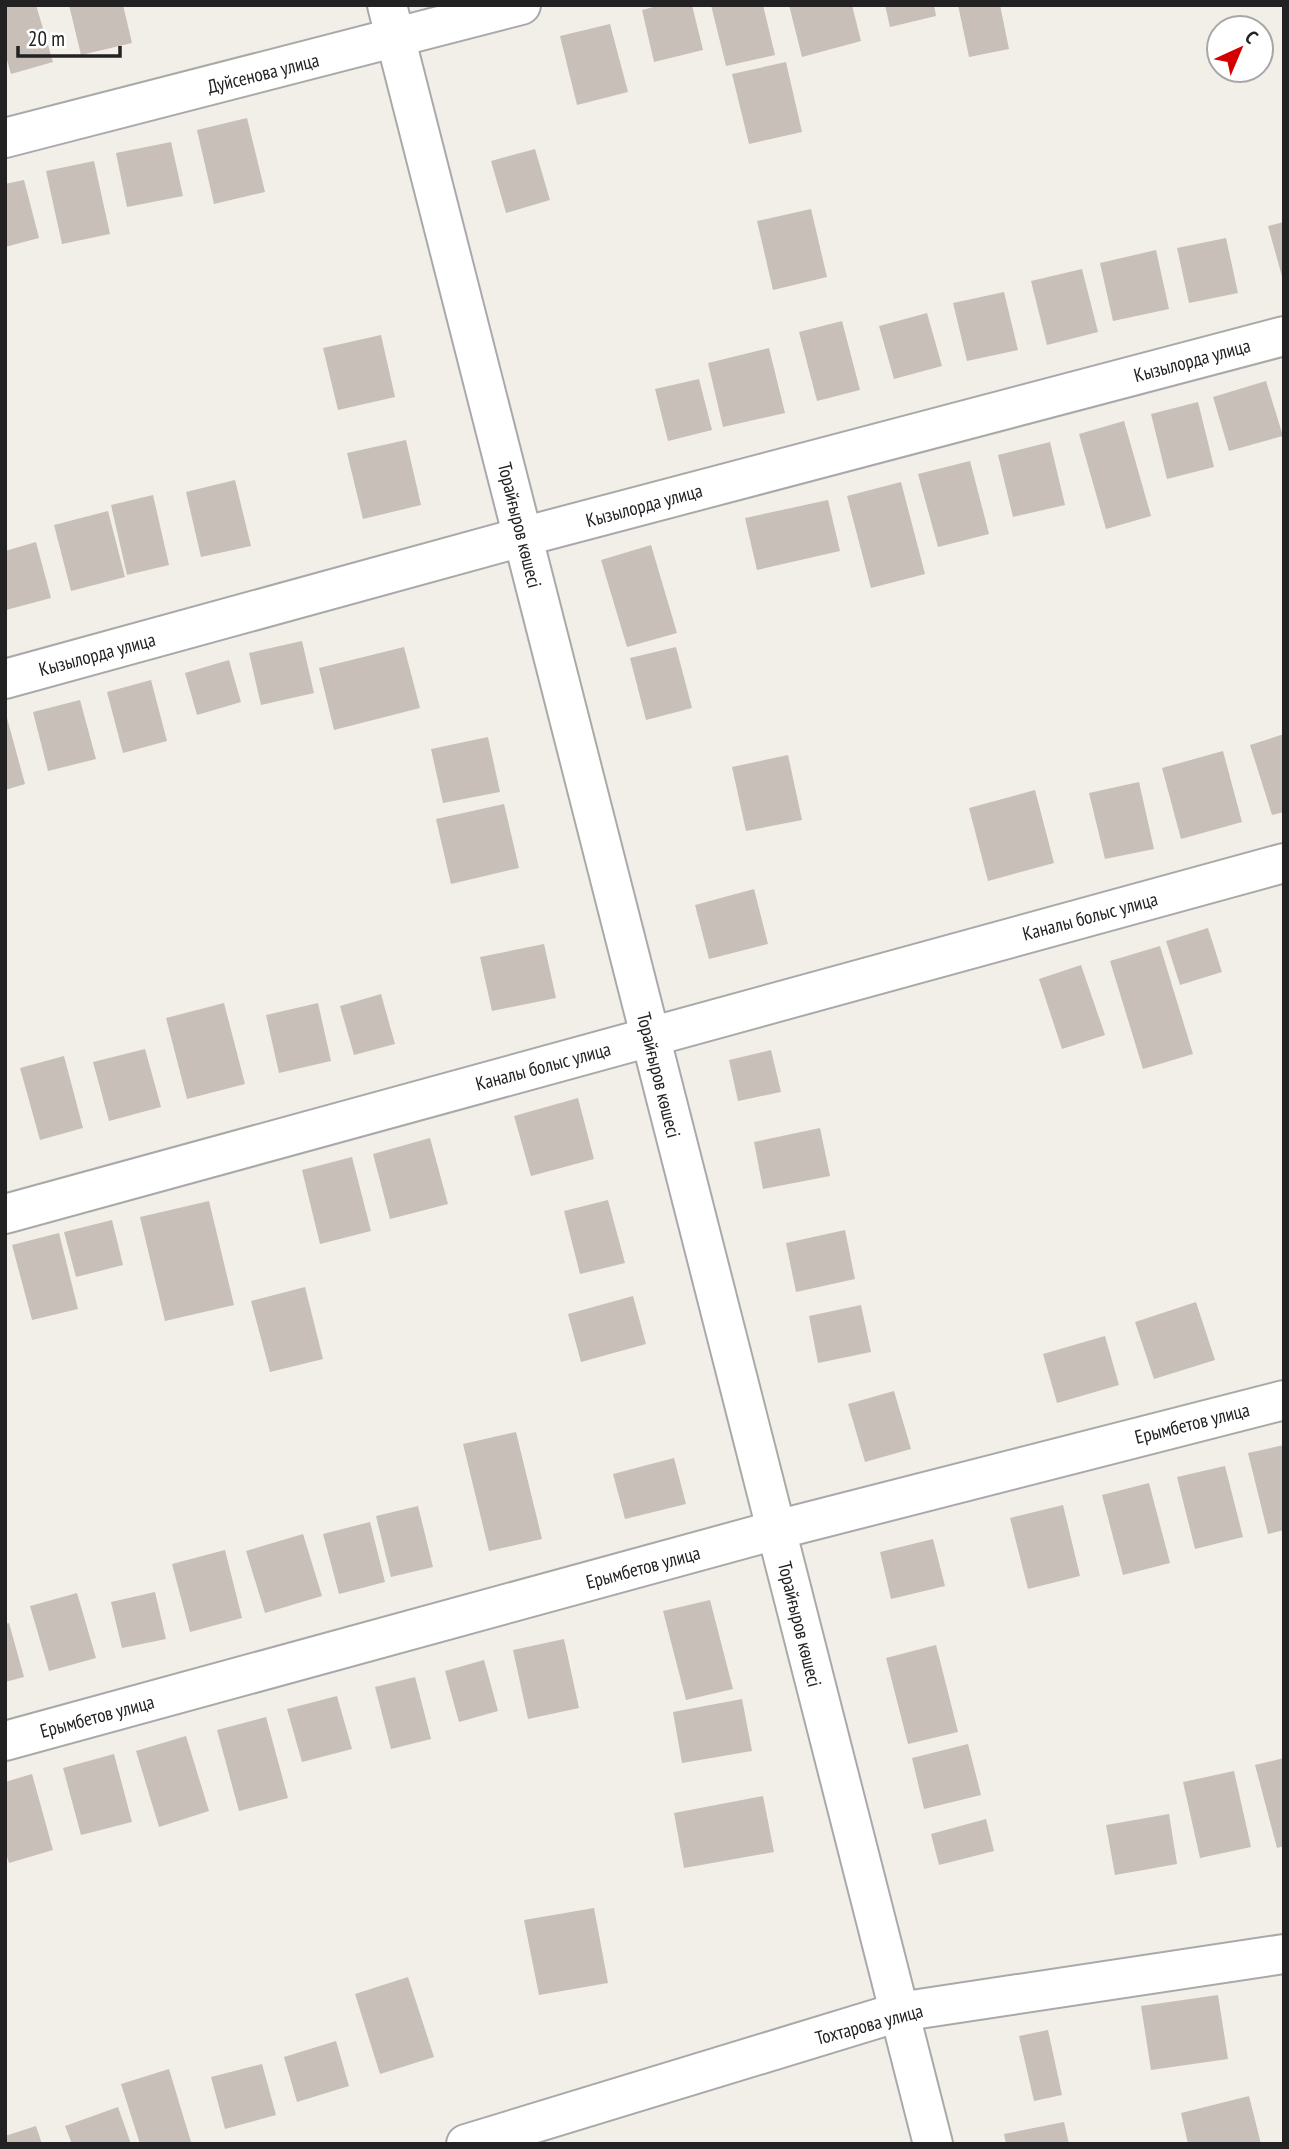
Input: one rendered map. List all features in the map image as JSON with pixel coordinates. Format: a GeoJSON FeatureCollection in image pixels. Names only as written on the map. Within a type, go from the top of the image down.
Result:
{"type":"FeatureCollection","features":[{"type":"Feature","properties":{"kind":"street","name":"Дуйсенова улица"},"geometry":{"type":"LineString","coordinates":[[5,138],[391,22],[521,5]]}},
{"type":"Feature","properties":{"kind":"street","name":"Торайғыров көшесі"},"geometry":{"type":"LineString","coordinates":[[391,22],[933,2144]]}},
{"type":"Feature","properties":{"kind":"street","name":"Кызылорда улица"},"geometry":{"type":"LineString","coordinates":[[5,680],[522,537],[1284,336]]}},
{"type":"Feature","properties":{"kind":"street","name":"Каналы болыс улица"},"geometry":{"type":"LineString","coordinates":[[5,1214],[1284,863]]}},
{"type":"Feature","properties":{"kind":"street","name":"Ерымбетов улица"},"geometry":{"type":"LineString","coordinates":[[5,1741],[776,1530],[1284,1400]]}},
{"type":"Feature","properties":{"kind":"street","name":"Тохтарова улица"},"geometry":{"type":"LineString","coordinates":[[466,2144],[899,2012],[1284,1954]]}},
{"type":"Feature","properties":{"kind":"building"},"geometry":{"type":"Polygon","coordinates":[[[5,5],[36,5],[53,62],[11,74],[5,53],[5,5]]]}},
{"type":"Feature","properties":{"kind":"building"},"geometry":{"type":"Polygon","coordinates":[[[69,5],[123,5],[132,43],[81,55],[69,5]]]}},
{"type":"Feature","properties":{"kind":"building"},"geometry":{"type":"Polygon","coordinates":[[[661,5],[692,5],[703,50],[654,62],[642,10],[661,5]]]}},
{"type":"Feature","properties":{"kind":"building"},"geometry":{"type":"Polygon","coordinates":[[[711,5],[763,5],[775,55],[726,66],[711,5]]]}},
{"type":"Feature","properties":{"kind":"building"},"geometry":{"type":"Polygon","coordinates":[[[789,5],[852,5],[861,41],[802,57],[789,5]]]}},
{"type":"Feature","properties":{"kind":"building"},"geometry":{"type":"Polygon","coordinates":[[[885,5],[934,5],[936,16],[890,27],[885,5]]]}},
{"type":"Feature","properties":{"kind":"building"},"geometry":{"type":"Polygon","coordinates":[[[958,5],[1000,5],[1009,49],[969,57],[958,5]]]}},
{"type":"Feature","properties":{"kind":"building"},"geometry":{"type":"Polygon","coordinates":[[[610,24],[628,92],[577,105],[560,36],[610,24]]]}},
{"type":"Feature","properties":{"kind":"building"},"geometry":{"type":"Polygon","coordinates":[[[786,62],[802,132],[749,144],[732,74],[786,62]]]}},
{"type":"Feature","properties":{"kind":"building"},"geometry":{"type":"Polygon","coordinates":[[[247,118],[265,192],[214,204],[197,130],[247,118]]]}},
{"type":"Feature","properties":{"kind":"building"},"geometry":{"type":"Polygon","coordinates":[[[171,142],[183,196],[127,207],[116,153],[171,142]]]}},
{"type":"Feature","properties":{"kind":"building"},"geometry":{"type":"Polygon","coordinates":[[[535,149],[550,200],[506,213],[491,161],[535,149]]]}},
{"type":"Feature","properties":{"kind":"building"},"geometry":{"type":"Polygon","coordinates":[[[94,161],[110,234],[62,244],[46,171],[94,161]]]}},
{"type":"Feature","properties":{"kind":"building"},"geometry":{"type":"Polygon","coordinates":[[[24,180],[39,238],[5,247],[5,184],[24,180]]]}},
{"type":"Feature","properties":{"kind":"building"},"geometry":{"type":"Polygon","coordinates":[[[811,209],[827,277],[773,290],[757,221],[811,209]]]}},
{"type":"Feature","properties":{"kind":"building"},"geometry":{"type":"Polygon","coordinates":[[[1284,222],[1284,280],[1283,280],[1268,226],[1284,222]]]}},
{"type":"Feature","properties":{"kind":"building"},"geometry":{"type":"Polygon","coordinates":[[[1226,238],[1238,293],[1189,303],[1177,248],[1226,238]]]}},
{"type":"Feature","properties":{"kind":"building"},"geometry":{"type":"Polygon","coordinates":[[[1156,250],[1169,309],[1113,321],[1100,263],[1156,250]]]}},
{"type":"Feature","properties":{"kind":"building"},"geometry":{"type":"Polygon","coordinates":[[[1082,269],[1098,332],[1047,345],[1031,281],[1082,269]]]}},
{"type":"Feature","properties":{"kind":"building"},"geometry":{"type":"Polygon","coordinates":[[[1004,292],[1018,350],[967,361],[953,303],[1004,292]]]}},
{"type":"Feature","properties":{"kind":"building"},"geometry":{"type":"Polygon","coordinates":[[[927,313],[942,366],[894,379],[879,326],[927,313]]]}},
{"type":"Feature","properties":{"kind":"building"},"geometry":{"type":"Polygon","coordinates":[[[842,321],[860,390],[817,401],[799,332],[842,321]]]}},
{"type":"Feature","properties":{"kind":"building"},"geometry":{"type":"Polygon","coordinates":[[[381,335],[395,397],[338,410],[323,348],[381,335]]]}},
{"type":"Feature","properties":{"kind":"building"},"geometry":{"type":"Polygon","coordinates":[[[769,348],[785,413],[723,427],[708,363],[769,348]]]}},
{"type":"Feature","properties":{"kind":"building"},"geometry":{"type":"Polygon","coordinates":[[[699,379],[712,430],[668,441],[655,389],[699,379]]]}},
{"type":"Feature","properties":{"kind":"building"},"geometry":{"type":"Polygon","coordinates":[[[1266,381],[1283,436],[1229,451],[1213,397],[1266,381]]]}},
{"type":"Feature","properties":{"kind":"building"},"geometry":{"type":"Polygon","coordinates":[[[1198,402],[1214,467],[1167,479],[1151,414],[1198,402]]]}},
{"type":"Feature","properties":{"kind":"building"},"geometry":{"type":"Polygon","coordinates":[[[1124,421],[1151,516],[1106,529],[1079,434],[1124,421]]]}},
{"type":"Feature","properties":{"kind":"building"},"geometry":{"type":"Polygon","coordinates":[[[406,440],[421,505],[363,519],[347,453],[406,440]]]}},
{"type":"Feature","properties":{"kind":"building"},"geometry":{"type":"Polygon","coordinates":[[[1050,442],[1065,505],[1013,517],[998,455],[1050,442]]]}},
{"type":"Feature","properties":{"kind":"building"},"geometry":{"type":"Polygon","coordinates":[[[970,461],[989,534],[938,547],[918,474],[970,461]]]}},
{"type":"Feature","properties":{"kind":"building"},"geometry":{"type":"Polygon","coordinates":[[[235,480],[251,546],[201,557],[186,492],[235,480]]]}},
{"type":"Feature","properties":{"kind":"building"},"geometry":{"type":"Polygon","coordinates":[[[901,482],[925,574],[871,588],[847,496],[901,482]]]}},
{"type":"Feature","properties":{"kind":"building"},"geometry":{"type":"Polygon","coordinates":[[[153,495],[169,565],[127,575],[111,505],[153,495]]]}},
{"type":"Feature","properties":{"kind":"building"},"geometry":{"type":"Polygon","coordinates":[[[828,500],[840,551],[757,570],[745,518],[828,500]]]}},
{"type":"Feature","properties":{"kind":"building"},"geometry":{"type":"Polygon","coordinates":[[[108,511],[125,577],[71,591],[54,525],[108,511]]]}},
{"type":"Feature","properties":{"kind":"building"},"geometry":{"type":"Polygon","coordinates":[[[36,542],[51,598],[6,610],[5,551],[36,542]]]}},
{"type":"Feature","properties":{"kind":"building"},"geometry":{"type":"Polygon","coordinates":[[[651,545],[677,633],[627,647],[601,560],[651,545]]]}},
{"type":"Feature","properties":{"kind":"building"},"geometry":{"type":"Polygon","coordinates":[[[302,641],[314,693],[261,705],[249,653],[302,641]]]}},
{"type":"Feature","properties":{"kind":"building"},"geometry":{"type":"Polygon","coordinates":[[[404,647],[420,708],[334,730],[319,668],[404,647]]]}},
{"type":"Feature","properties":{"kind":"building"},"geometry":{"type":"Polygon","coordinates":[[[676,647],[692,708],[646,720],[630,658],[676,647]]]}},
{"type":"Feature","properties":{"kind":"building"},"geometry":{"type":"Polygon","coordinates":[[[229,660],[241,702],[197,715],[185,673],[229,660]]]}},
{"type":"Feature","properties":{"kind":"building"},"geometry":{"type":"Polygon","coordinates":[[[151,680],[167,741],[123,753],[107,692],[151,680]]]}},
{"type":"Feature","properties":{"kind":"building"},"geometry":{"type":"Polygon","coordinates":[[[80,700],[96,759],[48,771],[33,712],[80,700]]]}},
{"type":"Feature","properties":{"kind":"building"},"geometry":{"type":"Polygon","coordinates":[[[7,718],[25,784],[5,790],[5,719],[7,718]]]}},
{"type":"Feature","properties":{"kind":"building"},"geometry":{"type":"Polygon","coordinates":[[[1284,734],[1284,812],[1272,815],[1250,745],[1284,734]]]}},
{"type":"Feature","properties":{"kind":"building"},"geometry":{"type":"Polygon","coordinates":[[[488,737],[500,792],[443,803],[431,749],[488,737]]]}},
{"type":"Feature","properties":{"kind":"building"},"geometry":{"type":"Polygon","coordinates":[[[1223,751],[1242,822],[1181,839],[1162,768],[1223,751]]]}},
{"type":"Feature","properties":{"kind":"building"},"geometry":{"type":"Polygon","coordinates":[[[788,755],[802,820],[746,831],[732,767],[788,755]]]}},
{"type":"Feature","properties":{"kind":"building"},"geometry":{"type":"Polygon","coordinates":[[[1139,782],[1154,849],[1105,859],[1089,793],[1139,782]]]}},
{"type":"Feature","properties":{"kind":"building"},"geometry":{"type":"Polygon","coordinates":[[[1035,790],[1054,863],[988,881],[969,808],[1035,790]]]}},
{"type":"Feature","properties":{"kind":"building"},"geometry":{"type":"Polygon","coordinates":[[[504,804],[519,868],[451,884],[436,819],[504,804]]]}},
{"type":"Feature","properties":{"kind":"building"},"geometry":{"type":"Polygon","coordinates":[[[754,889],[768,944],[709,959],[695,905],[754,889]]]}},
{"type":"Feature","properties":{"kind":"building"},"geometry":{"type":"Polygon","coordinates":[[[1208,928],[1222,972],[1180,985],[1166,941],[1208,928]]]}},
{"type":"Feature","properties":{"kind":"building"},"geometry":{"type":"Polygon","coordinates":[[[544,944],[556,998],[492,1011],[480,957],[544,944]]]}},
{"type":"Feature","properties":{"kind":"building"},"geometry":{"type":"Polygon","coordinates":[[[1160,946],[1193,1054],[1143,1069],[1110,961],[1160,946]]]}},
{"type":"Feature","properties":{"kind":"building"},"geometry":{"type":"Polygon","coordinates":[[[1081,965],[1105,1035],[1062,1049],[1039,979],[1081,965]]]}},
{"type":"Feature","properties":{"kind":"building"},"geometry":{"type":"Polygon","coordinates":[[[381,994],[395,1044],[354,1055],[340,1006],[381,994]]]}},
{"type":"Feature","properties":{"kind":"building"},"geometry":{"type":"Polygon","coordinates":[[[224,1003],[245,1084],[187,1099],[166,1018],[224,1003]]]}},
{"type":"Feature","properties":{"kind":"building"},"geometry":{"type":"Polygon","coordinates":[[[318,1003],[331,1061],[279,1073],[266,1015],[318,1003]]]}},
{"type":"Feature","properties":{"kind":"building"},"geometry":{"type":"Polygon","coordinates":[[[145,1049],[161,1107],[109,1121],[93,1062],[145,1049]]]}},
{"type":"Feature","properties":{"kind":"building"},"geometry":{"type":"Polygon","coordinates":[[[771,1050],[781,1092],[738,1101],[729,1060],[771,1050]]]}},
{"type":"Feature","properties":{"kind":"building"},"geometry":{"type":"Polygon","coordinates":[[[64,1056],[83,1128],[40,1140],[20,1068],[64,1056]]]}},
{"type":"Feature","properties":{"kind":"building"},"geometry":{"type":"Polygon","coordinates":[[[578,1098],[594,1159],[531,1176],[514,1116],[578,1098]]]}},
{"type":"Feature","properties":{"kind":"building"},"geometry":{"type":"Polygon","coordinates":[[[820,1128],[830,1176],[763,1189],[754,1142],[820,1128]]]}},
{"type":"Feature","properties":{"kind":"building"},"geometry":{"type":"Polygon","coordinates":[[[430,1138],[448,1204],[390,1219],[373,1154],[430,1138]]]}},
{"type":"Feature","properties":{"kind":"building"},"geometry":{"type":"Polygon","coordinates":[[[352,1157],[371,1231],[320,1244],[302,1170],[352,1157]]]}},
{"type":"Feature","properties":{"kind":"building"},"geometry":{"type":"Polygon","coordinates":[[[608,1200],[625,1263],[580,1274],[564,1211],[608,1200]]]}},
{"type":"Feature","properties":{"kind":"building"},"geometry":{"type":"Polygon","coordinates":[[[209,1201],[234,1305],[165,1321],[140,1217],[209,1201]]]}},
{"type":"Feature","properties":{"kind":"building"},"geometry":{"type":"Polygon","coordinates":[[[112,1220],[123,1265],[76,1277],[64,1232],[112,1220]]]}},
{"type":"Feature","properties":{"kind":"building"},"geometry":{"type":"Polygon","coordinates":[[[845,1230],[855,1279],[796,1292],[786,1243],[845,1230]]]}},
{"type":"Feature","properties":{"kind":"building"},"geometry":{"type":"Polygon","coordinates":[[[59,1233],[78,1309],[32,1320],[12,1245],[59,1233]]]}},
{"type":"Feature","properties":{"kind":"building"},"geometry":{"type":"Polygon","coordinates":[[[305,1287],[323,1359],[270,1372],[251,1301],[305,1287]]]}},
{"type":"Feature","properties":{"kind":"building"},"geometry":{"type":"Polygon","coordinates":[[[633,1296],[646,1344],[581,1362],[568,1314],[633,1296]]]}},
{"type":"Feature","properties":{"kind":"building"},"geometry":{"type":"Polygon","coordinates":[[[1196,1302],[1215,1360],[1154,1379],[1135,1322],[1196,1302]]]}},
{"type":"Feature","properties":{"kind":"building"},"geometry":{"type":"Polygon","coordinates":[[[861,1305],[871,1352],[818,1363],[809,1316],[861,1305]]]}},
{"type":"Feature","properties":{"kind":"building"},"geometry":{"type":"Polygon","coordinates":[[[1105,1336],[1119,1385],[1057,1403],[1043,1354],[1105,1336]]]}},
{"type":"Feature","properties":{"kind":"building"},"geometry":{"type":"Polygon","coordinates":[[[894,1391],[911,1449],[865,1462],[848,1404],[894,1391]]]}},
{"type":"Feature","properties":{"kind":"building"},"geometry":{"type":"Polygon","coordinates":[[[516,1432],[542,1539],[489,1551],[463,1444],[516,1432]]]}},
{"type":"Feature","properties":{"kind":"building"},"geometry":{"type":"Polygon","coordinates":[[[1284,1445],[1284,1530],[1268,1534],[1248,1453],[1284,1445]]]}},
{"type":"Feature","properties":{"kind":"building"},"geometry":{"type":"Polygon","coordinates":[[[674,1458],[686,1504],[625,1519],[613,1474],[674,1458]]]}},
{"type":"Feature","properties":{"kind":"building"},"geometry":{"type":"Polygon","coordinates":[[[1225,1466],[1243,1537],[1195,1549],[1177,1477],[1225,1466]]]}},
{"type":"Feature","properties":{"kind":"building"},"geometry":{"type":"Polygon","coordinates":[[[1149,1483],[1170,1563],[1123,1575],[1102,1495],[1149,1483]]]}},
{"type":"Feature","properties":{"kind":"building"},"geometry":{"type":"Polygon","coordinates":[[[1063,1505],[1080,1576],[1028,1589],[1010,1518],[1063,1505]]]}},
{"type":"Feature","properties":{"kind":"building"},"geometry":{"type":"Polygon","coordinates":[[[418,1506],[433,1567],[391,1577],[376,1516],[418,1506]]]}},
{"type":"Feature","properties":{"kind":"building"},"geometry":{"type":"Polygon","coordinates":[[[370,1522],[385,1582],[339,1594],[323,1534],[370,1522]]]}},
{"type":"Feature","properties":{"kind":"building"},"geometry":{"type":"Polygon","coordinates":[[[303,1534],[322,1596],[265,1613],[246,1551],[303,1534]]]}},
{"type":"Feature","properties":{"kind":"building"},"geometry":{"type":"Polygon","coordinates":[[[933,1539],[945,1586],[891,1599],[880,1552],[933,1539]]]}},
{"type":"Feature","properties":{"kind":"building"},"geometry":{"type":"Polygon","coordinates":[[[225,1550],[242,1618],[190,1632],[172,1564],[225,1550]]]}},
{"type":"Feature","properties":{"kind":"building"},"geometry":{"type":"Polygon","coordinates":[[[155,1592],[166,1639],[122,1648],[111,1602],[155,1592]]]}},
{"type":"Feature","properties":{"kind":"building"},"geometry":{"type":"Polygon","coordinates":[[[77,1593],[96,1658],[49,1671],[30,1606],[77,1593]]]}},
{"type":"Feature","properties":{"kind":"building"},"geometry":{"type":"Polygon","coordinates":[[[710,1600],[733,1689],[686,1700],[663,1611],[710,1600]]]}},
{"type":"Feature","properties":{"kind":"building"},"geometry":{"type":"Polygon","coordinates":[[[9,1623],[24,1677],[5,1682],[5,1624],[9,1623]]]}},
{"type":"Feature","properties":{"kind":"building"},"geometry":{"type":"Polygon","coordinates":[[[564,1639],[579,1708],[528,1719],[513,1650],[564,1639]]]}},
{"type":"Feature","properties":{"kind":"building"},"geometry":{"type":"Polygon","coordinates":[[[936,1645],[958,1732],[908,1744],[886,1658],[936,1645]]]}},
{"type":"Feature","properties":{"kind":"building"},"geometry":{"type":"Polygon","coordinates":[[[484,1660],[498,1711],[459,1722],[445,1671],[484,1660]]]}},
{"type":"Feature","properties":{"kind":"building"},"geometry":{"type":"Polygon","coordinates":[[[415,1677],[431,1739],[391,1749],[375,1687],[415,1677]]]}},
{"type":"Feature","properties":{"kind":"building"},"geometry":{"type":"Polygon","coordinates":[[[337,1696],[352,1749],[302,1762],[287,1709],[337,1696]]]}},
{"type":"Feature","properties":{"kind":"building"},"geometry":{"type":"Polygon","coordinates":[[[742,1699],[752,1751],[682,1763],[673,1712],[742,1699]]]}},
{"type":"Feature","properties":{"kind":"building"},"geometry":{"type":"Polygon","coordinates":[[[266,1717],[288,1798],[239,1811],[217,1730],[266,1717]]]}},
{"type":"Feature","properties":{"kind":"building"},"geometry":{"type":"Polygon","coordinates":[[[186,1736],[209,1811],[159,1827],[136,1751],[186,1736]]]}},
{"type":"Feature","properties":{"kind":"building"},"geometry":{"type":"Polygon","coordinates":[[[968,1744],[981,1795],[924,1809],[912,1758],[968,1744]]]}},
{"type":"Feature","properties":{"kind":"building"},"geometry":{"type":"Polygon","coordinates":[[[114,1754],[132,1822],[81,1835],[63,1768],[114,1754]]]}},
{"type":"Feature","properties":{"kind":"building"},"geometry":{"type":"Polygon","coordinates":[[[1284,1758],[1284,1846],[1277,1848],[1255,1765],[1284,1758]]]}},
{"type":"Feature","properties":{"kind":"building"},"geometry":{"type":"Polygon","coordinates":[[[1234,1771],[1251,1847],[1200,1858],[1183,1782],[1234,1771]]]}},
{"type":"Feature","properties":{"kind":"building"},"geometry":{"type":"Polygon","coordinates":[[[32,1774],[53,1850],[9,1863],[5,1850],[5,1782],[32,1774]]]}},
{"type":"Feature","properties":{"kind":"building"},"geometry":{"type":"Polygon","coordinates":[[[763,1796],[774,1852],[684,1868],[674,1813],[763,1796]]]}},
{"type":"Feature","properties":{"kind":"building"},"geometry":{"type":"Polygon","coordinates":[[[1169,1814],[1177,1864],[1115,1875],[1106,1825],[1169,1814]]]}},
{"type":"Feature","properties":{"kind":"building"},"geometry":{"type":"Polygon","coordinates":[[[986,1819],[994,1851],[939,1865],[931,1834],[986,1819]]]}},
{"type":"Feature","properties":{"kind":"building"},"geometry":{"type":"Polygon","coordinates":[[[594,1908],[608,1983],[539,1995],[524,1920],[594,1908]]]}},
{"type":"Feature","properties":{"kind":"building"},"geometry":{"type":"Polygon","coordinates":[[[408,1977],[434,2057],[380,2074],[355,1994],[408,1977]]]}},
{"type":"Feature","properties":{"kind":"building"},"geometry":{"type":"Polygon","coordinates":[[[1218,1995],[1228,2059],[1151,2070],[1141,2006],[1218,1995]]]}},
{"type":"Feature","properties":{"kind":"building"},"geometry":{"type":"Polygon","coordinates":[[[1048,2030],[1062,2095],[1034,2101],[1019,2036],[1048,2030]]]}},
{"type":"Feature","properties":{"kind":"building"},"geometry":{"type":"Polygon","coordinates":[[[336,2041],[349,2086],[297,2102],[284,2057],[336,2041]]]}},
{"type":"Feature","properties":{"kind":"building"},"geometry":{"type":"Polygon","coordinates":[[[262,2064],[276,2115],[225,2129],[211,2077],[262,2064]]]}},
{"type":"Feature","properties":{"kind":"building"},"geometry":{"type":"Polygon","coordinates":[[[169,2069],[191,2142],[140,2144],[121,2084],[169,2069]]]}},
{"type":"Feature","properties":{"kind":"building"},"geometry":{"type":"Polygon","coordinates":[[[1249,2096],[1261,2144],[1188,2144],[1181,2113],[1249,2096]]]}},
{"type":"Feature","properties":{"kind":"building"},"geometry":{"type":"Polygon","coordinates":[[[118,2107],[131,2144],[72,2144],[65,2126],[118,2107]]]}},
{"type":"Feature","properties":{"kind":"building"},"geometry":{"type":"Polygon","coordinates":[[[1064,2122],[1069,2144],[1006,2144],[1004,2134],[1064,2122]]]}},
{"type":"Feature","properties":{"kind":"building"},"geometry":{"type":"Polygon","coordinates":[[[36,2126],[42,2144],[5,2144],[5,2136],[36,2126]]]}}]}
